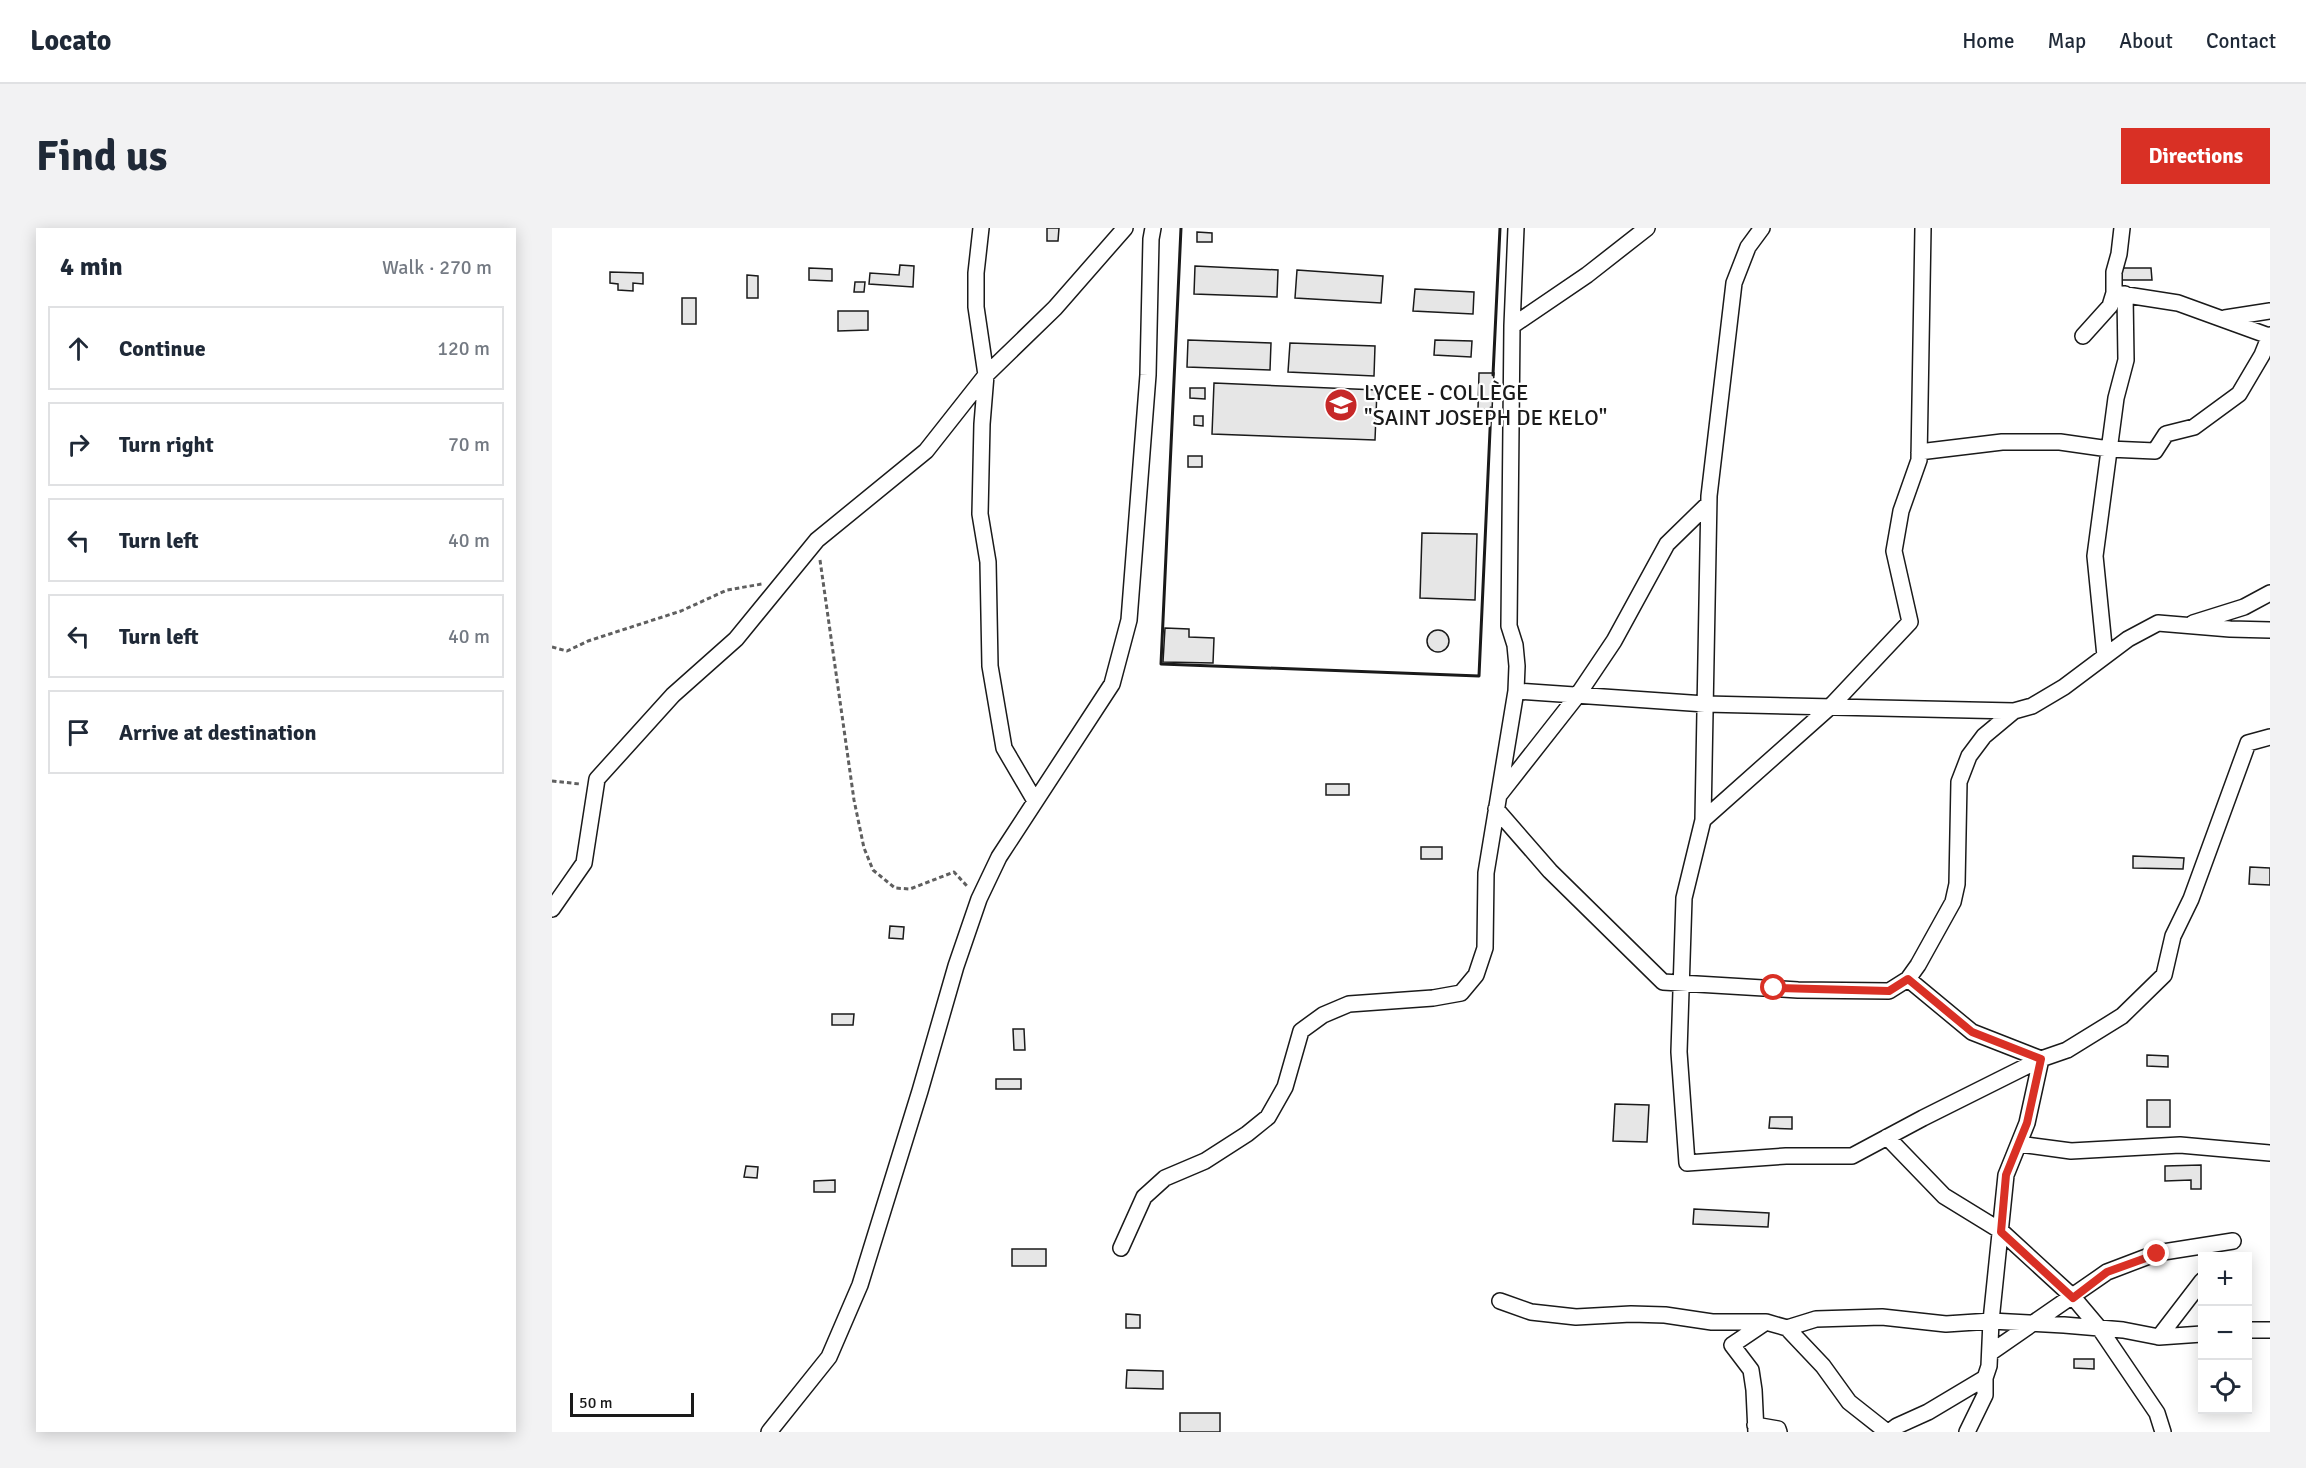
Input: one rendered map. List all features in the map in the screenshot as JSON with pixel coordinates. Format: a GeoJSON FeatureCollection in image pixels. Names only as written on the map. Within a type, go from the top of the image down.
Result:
{"type":"FeatureCollection","features":[{"type":"Feature","properties":{"kind":"street"},"geometry":{"type":"LineString","coordinates":[[981,228],[976,273],[976,307],[986,375],[982,424],[980,514],[988,562],[990,666],[1004,748],[1035,801]]}},
{"type":"Feature","properties":{"kind":"street"},"geometry":{"type":"LineString","coordinates":[[552,909],[584,863],[597,779],[674,695],[736,639],[817,540],[926,451],[986,375],[1055,308],[1125,228]]}},
{"type":"Feature","properties":{"kind":"street"},"geometry":{"type":"LineString","coordinates":[[770,1432],[829,1357],[860,1285],[956,966],[979,899],[999,857],[1112,684],[1129,620],[1148,375],[1153,228]]}},
{"type":"Feature","properties":{"kind":"street"},"geometry":{"type":"LineString","coordinates":[[1121,1248],[1144,1197],[1165,1178],[1205,1161],[1247,1134],[1268,1117],[1285,1087],[1301,1031],[1323,1015],[1349,1004],[1432,998],[1461,993],[1476,975],[1485,948],[1486,873],[1516,691],[1515,645],[1509,626],[1512,326],[1516,228]]}},
{"type":"Feature","properties":{"kind":"street"},"geometry":{"type":"LineString","coordinates":[[1512,326],[1587,275],[1647,228]]}},
{"type":"Feature","properties":{"kind":"street"},"geometry":{"type":"LineString","coordinates":[[1762,228],[1748,247],[1734,283],[1708,504],[1703,820],[1684,898],[1681,983],[1679,1053],[1687,1163],[1786,1156],[1852,1156],[2041,1059],[2067,1050],[2122,1016],[2164,975],[2173,936],[2190,899],[2248,743],[2270,737]]}},
{"type":"Feature","properties":{"kind":"street"},"geometry":{"type":"LineString","coordinates":[[1703,820],[1830,707],[1910,622],[1894,551],[1901,511],[1919,460],[1923,228]]}},
{"type":"Feature","properties":{"kind":"street"},"geometry":{"type":"LineString","coordinates":[[2105,656],[2095,556],[2116,398],[2126,360],[2119,293],[2114,272],[2120,254],[2121,228]]}},
{"type":"Feature","properties":{"kind":"street"},"geometry":{"type":"LineString","coordinates":[[1919,452],[2002,442],[2061,442],[2109,449],[2155,451],[2166,434],[2194,427],[2239,394],[2262,355],[2270,336],[2178,303],[2119,293]]}},
{"type":"Feature","properties":{"kind":"street"},"geometry":{"type":"LineString","coordinates":[[2083,336],[2119,293]]}},
{"type":"Feature","properties":{"kind":"street"},"geometry":{"type":"LineString","coordinates":[[2222,319],[2270,311]]}},
{"type":"Feature","properties":{"kind":"street"},"geometry":{"type":"LineString","coordinates":[[1497,803],[1577,696],[1614,641],[1667,544],[1708,504]]}},
{"type":"Feature","properties":{"kind":"street"},"geometry":{"type":"LineString","coordinates":[[2187,625],[2244,607],[2270,593]]}},
{"type":"Feature","properties":{"kind":"street"},"geometry":{"type":"LineString","coordinates":[[1516,691],[1705,704],[2014,711],[2032,706],[2064,687],[2128,639],[2158,623],[2270,630]]}},
{"type":"Feature","properties":{"kind":"street"},"geometry":{"type":"LineString","coordinates":[[1497,803],[1550,871],[1663,982],[1798,990],[1889,991],[1908,979],[1953,902],[1957,884],[1959,782],[1969,756],[1984,736],[2014,711]]}},
{"type":"Feature","properties":{"kind":"street"},"geometry":{"type":"LineString","coordinates":[[1908,979],[1972,1032],[2041,1059]]}},
{"type":"Feature","properties":{"kind":"street"},"geometry":{"type":"LineString","coordinates":[[1967,1432],[1985,1395],[1985,1378],[1990,1353],[1990,1321],[2006,1175],[2027,1123],[2041,1059]]}},
{"type":"Feature","properties":{"kind":"street"},"geometry":{"type":"LineString","coordinates":[[1887,1137],[1944,1196],[2001,1232],[2073,1298],[2100,1329],[2157,1413],[2163,1432]]}},
{"type":"Feature","properties":{"kind":"street"},"geometry":{"type":"LineString","coordinates":[[2019,1144],[2071,1151],[2180,1145],[2270,1153]]}},
{"type":"Feature","properties":{"kind":"street"},"geometry":{"type":"LineString","coordinates":[[1990,1353],[2032,1323],[2073,1298],[2107,1272],[2157,1254],[2233,1241],[2225,1252]]}},
{"type":"Feature","properties":{"kind":"street"},"geometry":{"type":"LineString","coordinates":[[2159,1336],[2198,1286]]}},
{"type":"Feature","properties":{"kind":"street"},"geometry":{"type":"LineString","coordinates":[[1500,1301],[1531,1312],[1576,1317],[1665,1315],[1712,1322],[1766,1322],[1787,1328],[1823,1366],[1849,1402],[1888,1432],[1928,1412],[1985,1378]]}},
{"type":"Feature","properties":{"kind":"street"},"geometry":{"type":"LineString","coordinates":[[1787,1328],[1816,1320],[1882,1317],[1946,1324],[1990,1321],[2032,1323],[2159,1336],[2198,1334]]}},
{"type":"Feature","properties":{"kind":"street"},"geometry":{"type":"LineString","coordinates":[[1766,1322],[1732,1345],[1751,1370],[1756,1428],[1778,1429],[1779,1432]]}},
{"type":"Feature","properties":{"kind":"street"},"geometry":{"type":"LineString","coordinates":[[2252,1330],[2270,1330]]}},
{"type":"Feature","properties":{"kind":"path"},"geometry":{"type":"LineString","coordinates":[[817,540],[854,800],[864,848],[873,870],[895,888],[910,889],[954,872],[979,899]]}},
{"type":"Feature","properties":{"kind":"path"},"geometry":{"type":"LineString","coordinates":[[552,647],[567,651],[588,641],[681,611],[727,590],[784,580]]}},
{"type":"Feature","properties":{"kind":"path"},"geometry":{"type":"LineString","coordinates":[[552,781],[578,784],[597,779]]}},
{"type":"Feature","properties":{"kind":"building"},"geometry":{"type":"Polygon","coordinates":[[[1047,228],[1059,228],[1058,241],[1047,241],[1047,228]]]}},
{"type":"Feature","properties":{"kind":"building"},"geometry":{"type":"Polygon","coordinates":[[[1197,232],[1212,233],[1212,242],[1197,242],[1197,232]]]}},
{"type":"Feature","properties":{"kind":"building"},"geometry":{"type":"Polygon","coordinates":[[[900,265],[914,266],[913,287],[869,284],[870,273],[899,275],[900,265]]]}},
{"type":"Feature","properties":{"kind":"building"},"geometry":{"type":"Polygon","coordinates":[[[1195,266],[1278,270],[1277,297],[1194,294],[1195,266]]]}},
{"type":"Feature","properties":{"kind":"building"},"geometry":{"type":"Polygon","coordinates":[[[809,268],[832,269],[832,281],[809,280],[809,268]]]}},
{"type":"Feature","properties":{"kind":"building"},"geometry":{"type":"Polygon","coordinates":[[[2121,268],[2151,268],[2152,280],[2121,280],[2121,268]]]}},
{"type":"Feature","properties":{"kind":"building"},"geometry":{"type":"Polygon","coordinates":[[[1297,270],[1383,276],[1381,303],[1295,298],[1297,270]]]}},
{"type":"Feature","properties":{"kind":"building"},"geometry":{"type":"Polygon","coordinates":[[[610,272],[643,273],[643,284],[633,283],[633,291],[618,290],[618,284],[610,283],[610,272]]]}},
{"type":"Feature","properties":{"kind":"building"},"geometry":{"type":"Polygon","coordinates":[[[747,275],[758,276],[758,298],[747,298],[747,275]]]}},
{"type":"Feature","properties":{"kind":"building"},"geometry":{"type":"Polygon","coordinates":[[[855,282],[865,282],[864,292],[854,292],[855,282]]]}},
{"type":"Feature","properties":{"kind":"building"},"geometry":{"type":"Polygon","coordinates":[[[1415,289],[1474,292],[1473,314],[1413,311],[1415,289]]]}},
{"type":"Feature","properties":{"kind":"building"},"geometry":{"type":"Polygon","coordinates":[[[682,298],[696,298],[696,324],[682,324],[682,298]]]}},
{"type":"Feature","properties":{"kind":"building"},"geometry":{"type":"Polygon","coordinates":[[[838,311],[868,311],[868,330],[838,331],[838,311]]]}},
{"type":"Feature","properties":{"kind":"building"},"geometry":{"type":"Polygon","coordinates":[[[1188,340],[1271,343],[1270,370],[1187,367],[1188,340]]]}},
{"type":"Feature","properties":{"kind":"building"},"geometry":{"type":"Polygon","coordinates":[[[1435,340],[1472,341],[1471,357],[1434,355],[1435,340]]]}},
{"type":"Feature","properties":{"kind":"building"},"geometry":{"type":"Polygon","coordinates":[[[1290,343],[1375,346],[1374,376],[1288,372],[1290,343]]]}},
{"type":"Feature","properties":{"kind":"building"},"geometry":{"type":"Polygon","coordinates":[[[1479,373],[1494,373],[1492,410],[1478,409],[1479,373]]]}},
{"type":"Feature","properties":{"kind":"building"},"geometry":{"type":"Polygon","coordinates":[[[1214,383],[1377,390],[1375,440],[1212,434],[1214,383]]]}},
{"type":"Feature","properties":{"kind":"building"},"geometry":{"type":"Polygon","coordinates":[[[1190,388],[1205,388],[1205,399],[1190,398],[1190,388]]]}},
{"type":"Feature","properties":{"kind":"building"},"geometry":{"type":"Polygon","coordinates":[[[1194,416],[1203,416],[1203,426],[1194,425],[1194,416]]]}},
{"type":"Feature","properties":{"kind":"building"},"geometry":{"type":"Polygon","coordinates":[[[1188,456],[1202,456],[1202,467],[1188,467],[1188,456]]]}},
{"type":"Feature","properties":{"kind":"building"},"geometry":{"type":"Polygon","coordinates":[[[1422,533],[1477,534],[1475,600],[1420,598],[1422,533]]]}},
{"type":"Feature","properties":{"kind":"building"},"geometry":{"type":"Polygon","coordinates":[[[1165,628],[1189,629],[1189,637],[1214,638],[1213,663],[1163,662],[1165,628]]]}},
{"type":"Feature","properties":{"kind":"building"},"geometry":{"type":"Polygon","coordinates":[[[1438,630],[1446,633],[1449,641],[1446,649],[1438,652],[1430,649],[1427,641],[1430,633],[1438,630]]]}},
{"type":"Feature","properties":{"kind":"building"},"geometry":{"type":"Polygon","coordinates":[[[1326,784],[1349,784],[1349,795],[1326,795],[1326,784]]]}},
{"type":"Feature","properties":{"kind":"building"},"geometry":{"type":"Polygon","coordinates":[[[1421,847],[1442,847],[1442,859],[1421,859],[1421,847]]]}},
{"type":"Feature","properties":{"kind":"building"},"geometry":{"type":"Polygon","coordinates":[[[2133,856],[2184,858],[2183,869],[2133,868],[2133,856]]]}},
{"type":"Feature","properties":{"kind":"building"},"geometry":{"type":"Polygon","coordinates":[[[2250,867],[2270,868],[2270,885],[2249,884],[2250,867]]]}},
{"type":"Feature","properties":{"kind":"building"},"geometry":{"type":"Polygon","coordinates":[[[890,926],[904,927],[903,939],[889,938],[890,926]]]}},
{"type":"Feature","properties":{"kind":"building"},"geometry":{"type":"Polygon","coordinates":[[[832,1014],[854,1014],[853,1025],[832,1025],[832,1014]]]}},
{"type":"Feature","properties":{"kind":"building"},"geometry":{"type":"Polygon","coordinates":[[[1013,1029],[1024,1029],[1025,1050],[1014,1050],[1013,1029]]]}},
{"type":"Feature","properties":{"kind":"building"},"geometry":{"type":"Polygon","coordinates":[[[2147,1055],[2168,1056],[2168,1067],[2147,1066],[2147,1055]]]}},
{"type":"Feature","properties":{"kind":"building"},"geometry":{"type":"Polygon","coordinates":[[[996,1079],[1021,1079],[1021,1089],[996,1089],[996,1079]]]}},
{"type":"Feature","properties":{"kind":"building"},"geometry":{"type":"Polygon","coordinates":[[[2147,1100],[2170,1100],[2170,1127],[2147,1127],[2147,1100]]]}},
{"type":"Feature","properties":{"kind":"building"},"geometry":{"type":"Polygon","coordinates":[[[1615,1104],[1649,1105],[1647,1142],[1613,1141],[1615,1104]]]}},
{"type":"Feature","properties":{"kind":"building"},"geometry":{"type":"Polygon","coordinates":[[[1770,1117],[1792,1117],[1792,1129],[1769,1128],[1770,1117]]]}},
{"type":"Feature","properties":{"kind":"building"},"geometry":{"type":"Polygon","coordinates":[[[2201,1165],[2201,1189],[2191,1189],[2191,1180],[2165,1181],[2165,1166],[2201,1165]]]}},
{"type":"Feature","properties":{"kind":"building"},"geometry":{"type":"Polygon","coordinates":[[[746,1166],[758,1167],[757,1178],[744,1177],[746,1166]]]}},
{"type":"Feature","properties":{"kind":"building"},"geometry":{"type":"Polygon","coordinates":[[[835,1180],[835,1192],[814,1192],[814,1181],[835,1180]]]}},
{"type":"Feature","properties":{"kind":"building"},"geometry":{"type":"Polygon","coordinates":[[[1694,1209],[1769,1213],[1768,1227],[1693,1224],[1694,1209]]]}},
{"type":"Feature","properties":{"kind":"building"},"geometry":{"type":"Polygon","coordinates":[[[1012,1249],[1046,1249],[1046,1266],[1012,1266],[1012,1249]]]}},
{"type":"Feature","properties":{"kind":"building"},"geometry":{"type":"Polygon","coordinates":[[[1126,1314],[1140,1315],[1140,1328],[1126,1328],[1126,1314]]]}},
{"type":"Feature","properties":{"kind":"building"},"geometry":{"type":"Polygon","coordinates":[[[2074,1359],[2094,1359],[2094,1369],[2074,1368],[2074,1359]]]}},
{"type":"Feature","properties":{"kind":"building"},"geometry":{"type":"Polygon","coordinates":[[[1127,1370],[1163,1371],[1163,1389],[1126,1388],[1127,1370]]]}},
{"type":"Feature","properties":{"kind":"building"},"geometry":{"type":"Polygon","coordinates":[[[1180,1413],[1220,1413],[1220,1432],[1180,1432],[1180,1413]]]}},
{"type":"Feature","properties":{"kind":"wall"},"geometry":{"type":"LineString","coordinates":[[1181,228],[1161,664],[1479,676],[1491,408]]}},
{"type":"Feature","properties":{"kind":"wall"},"geometry":{"type":"LineString","coordinates":[[1493,375],[1500,228]]}},
{"type":"Feature","properties":{"kind":"place","name":"LYCEE - COLLÈGE \"SAINT JOSEPH DE KELO\""},"geometry":{"type":"Point","coordinates":[1341,405]}},
{"type":"Feature","properties":{"kind":"route"},"geometry":{"type":"LineString","coordinates":[[1774,988],[1889,991],[1908,979],[1972,1032],[2041,1059],[2027,1123],[2006,1175],[2001,1232],[2073,1298],[2107,1272],[2157,1254]]}}]}
